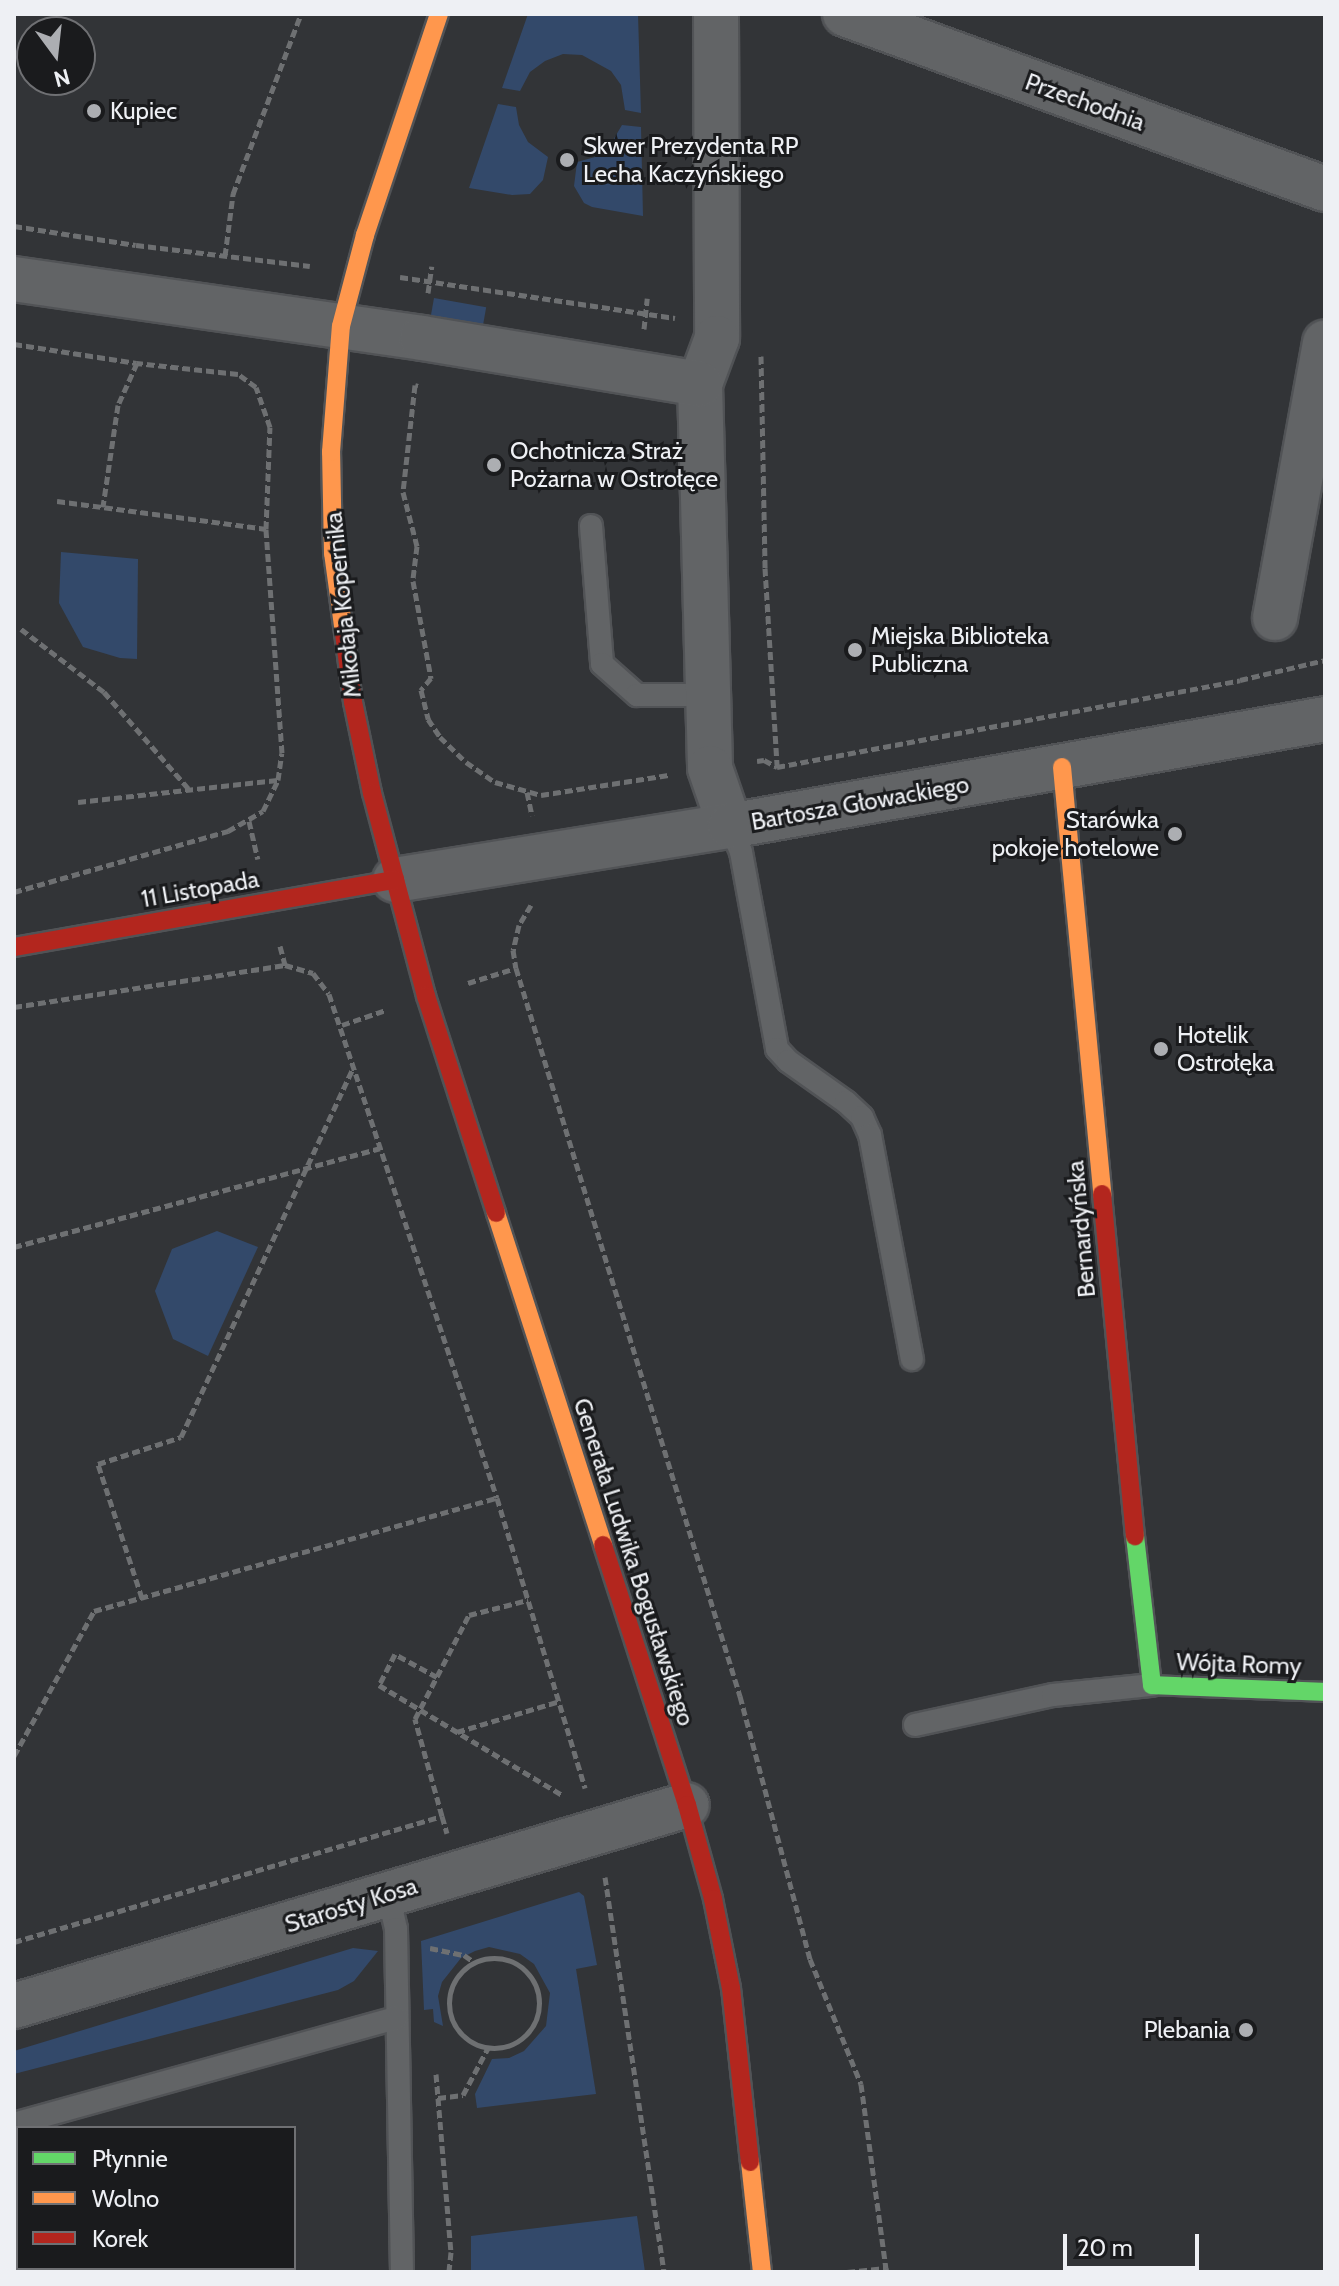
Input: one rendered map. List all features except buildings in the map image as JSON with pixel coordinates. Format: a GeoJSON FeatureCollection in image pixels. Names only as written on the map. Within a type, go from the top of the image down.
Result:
{"type":"FeatureCollection","features":[{"type":"Feature","properties":{"kind":"street","name":"Mikołaja Kopernika"},"geometry":{"type":"LineString","coordinates":[[395,880],[353,702],[333,553],[331,452],[341,326],[355,272],[439,14]]}},
{"type":"Feature","properties":{"kind":"street"},"geometry":{"type":"LineString","coordinates":[[716,14],[717,338],[700,384],[710,768],[730,826]]}},
{"type":"Feature","properties":{"kind":"street","name":"Przechodnia"},"geometry":{"type":"LineString","coordinates":[[845,14],[1325,189]]}},
{"type":"Feature","properties":{"kind":"street"},"geometry":{"type":"LineString","coordinates":[[14,279],[341,326],[700,384]]}},
{"type":"Feature","properties":{"kind":"street"},"geometry":{"type":"LineString","coordinates":[[1275,618],[1325,342]]}},
{"type":"Feature","properties":{"kind":"street","name":"Bartosza Głowackiego"},"geometry":{"type":"LineString","coordinates":[[395,880],[730,826],[1325,719]]}},
{"type":"Feature","properties":{"kind":"street","name":"Bernardyńska"},"geometry":{"type":"LineString","coordinates":[[1062,767],[1127,1464],[1152,1685]]}},
{"type":"Feature","properties":{"kind":"street","name":"11 Listopada"},"geometry":{"type":"LineString","coordinates":[[14,947],[395,880]]}},
{"type":"Feature","properties":{"kind":"street","name":"Generała Ludwika Bogusławskiego"},"geometry":{"type":"LineString","coordinates":[[395,880],[433,1020],[687,1805],[713,1899],[731,1988],[762,2272]]}},
{"type":"Feature","properties":{"kind":"street","name":"Wójta Romy"},"geometry":{"type":"LineString","coordinates":[[1152,1685],[1325,1692]]}},
{"type":"Feature","properties":{"kind":"street","name":"Starosty Kosa"},"geometry":{"type":"LineString","coordinates":[[14,2006],[687,1805]]}},
{"type":"Feature","properties":{"kind":"lane"},"geometry":{"type":"LineString","coordinates":[[591,526],[602,664],[637,695],[708,695]]}},
{"type":"Feature","properties":{"kind":"lane"},"geometry":{"type":"LineString","coordinates":[[730,826],[741,852],[777,1049],[788,1061],[846,1102],[862,1117],[870,1135],[912,1359]]}},
{"type":"Feature","properties":{"kind":"lane"},"geometry":{"type":"LineString","coordinates":[[915,1725],[1053,1695],[1152,1685]]}},
{"type":"Feature","properties":{"kind":"lane"},"geometry":{"type":"LineString","coordinates":[[388,1894],[397,1939],[402,2272]]}},
{"type":"Feature","properties":{"kind":"lane"},"geometry":{"type":"LineString","coordinates":[[14,2124],[397,2018]]}},
{"type":"Feature","properties":{"kind":"path"},"geometry":{"type":"LineString","coordinates":[[225,256],[233,194],[301,14]]}},
{"type":"Feature","properties":{"kind":"path"},"geometry":{"type":"LineString","coordinates":[[14,226],[645,314],[717,317]]}},
{"type":"Feature","properties":{"kind":"path"},"geometry":{"type":"LineString","coordinates":[[14,344],[137,363],[238,374],[256,387],[270,427],[266,529],[282,753],[278,780],[263,811],[228,831],[14,892]]}},
{"type":"Feature","properties":{"kind":"path"},"geometry":{"type":"LineString","coordinates":[[760,349],[765,568],[777,767]]}},
{"type":"Feature","properties":{"kind":"path"},"geometry":{"type":"LineString","coordinates":[[103,507],[118,405],[137,363]]}},
{"type":"Feature","properties":{"kind":"path"},"geometry":{"type":"LineString","coordinates":[[431,388],[415,385],[403,492],[417,546],[413,581],[431,678],[421,690],[428,719],[440,737],[466,762],[495,782],[541,795],[764,760],[777,767],[1240,680],[1325,660]]}},
{"type":"Feature","properties":{"kind":"path"},"geometry":{"type":"LineString","coordinates":[[57,501],[266,529]]}},
{"type":"Feature","properties":{"kind":"path"},"geometry":{"type":"LineString","coordinates":[[21,629],[104,692],[188,788]]}},
{"type":"Feature","properties":{"kind":"path"},"geometry":{"type":"LineString","coordinates":[[78,802],[278,780]]}},
{"type":"Feature","properties":{"kind":"path"},"geometry":{"type":"LineString","coordinates":[[534,902],[527,907],[519,925],[513,950],[516,968],[740,1696],[810,1959],[861,2084],[887,2270],[847,2272]]}},
{"type":"Feature","properties":{"kind":"path"},"geometry":{"type":"LineString","coordinates":[[14,1007],[285,965],[313,973],[329,994],[497,1498],[585,1784],[583,1797],[604,1870],[664,2272]]}},
{"type":"Feature","properties":{"kind":"path"},"geometry":{"type":"LineString","coordinates":[[142,1598],[98,1464],[181,1437],[354,1065]]}},
{"type":"Feature","properties":{"kind":"path"},"geometry":{"type":"LineString","coordinates":[[14,1247],[380,1148]]}},
{"type":"Feature","properties":{"kind":"path"},"geometry":{"type":"LineString","coordinates":[[14,1756],[94,1611],[497,1498]]}},
{"type":"Feature","properties":{"kind":"path"},"geometry":{"type":"LineString","coordinates":[[463,1832],[448,1837],[415,1719],[469,1615],[528,1600]]}},
{"type":"Feature","properties":{"kind":"path"},"geometry":{"type":"LineString","coordinates":[[437,1677],[395,1654],[379,1685],[570,1800],[555,1805]]}},
{"type":"Feature","properties":{"kind":"path"},"geometry":{"type":"LineString","coordinates":[[457,1732],[560,1701]]}},
{"type":"Feature","properties":{"kind":"path"},"geometry":{"type":"LineString","coordinates":[[14,1942],[442,1816]]}},
{"type":"Feature","properties":{"kind":"path"},"geometry":{"type":"LineString","coordinates":[[397,1939],[464,1955],[474,1962]]}},
{"type":"Feature","properties":{"kind":"path"},"geometry":{"type":"LineString","coordinates":[[503,1959],[516,1964],[528,1972],[540,1999],[539,2013],[524,2038],[511,2046],[488,2048],[467,2040],[450,2015],[453,1984],[474,1962],[503,1959]]}},
{"type":"Feature","properties":{"kind":"path"},"geometry":{"type":"LineString","coordinates":[[438,2098],[463,2095],[488,2048]]}},
{"type":"Feature","properties":{"kind":"path"},"geometry":{"type":"LineString","coordinates":[[436,2070],[451,2252],[449,2272]]}},
{"type":"Feature","properties":{"kind":"shaded area"},"geometry":{"type":"Polygon","coordinates":[[[528,14],[638,14],[641,113],[625,110],[621,85],[611,71],[582,55],[563,54],[545,61],[530,72],[520,91],[502,88],[528,14]]]}},
{"type":"Feature","properties":{"kind":"shaded area"},"geometry":{"type":"Polygon","coordinates":[[[498,104],[516,107],[519,125],[528,142],[548,157],[543,180],[530,194],[512,195],[469,188],[498,104]]]}},
{"type":"Feature","properties":{"kind":"shaded area"},"geometry":{"type":"Polygon","coordinates":[[[622,125],[641,127],[643,216],[592,207],[584,203],[574,186],[577,162],[595,157],[609,147],[622,125]]]}},
{"type":"Feature","properties":{"kind":"shaded area"},"geometry":{"type":"Polygon","coordinates":[[[434,298],[486,307],[482,334],[429,325],[434,298]]]}},
{"type":"Feature","properties":{"kind":"shaded area"},"geometry":{"type":"Polygon","coordinates":[[[61,552],[138,559],[137,659],[120,658],[83,647],[59,603],[61,552]]]}},
{"type":"Feature","properties":{"kind":"shaded area"},"geometry":{"type":"Polygon","coordinates":[[[217,1231],[258,1247],[208,1356],[173,1339],[155,1291],[172,1249],[217,1231]]]}},
{"type":"Feature","properties":{"kind":"shaded area"},"geometry":{"type":"Polygon","coordinates":[[[579,1892],[584,1896],[597,1965],[576,1969],[596,2094],[477,2108],[475,2094],[492,2059],[509,2058],[524,2051],[546,2026],[550,1993],[534,1964],[520,1954],[489,1947],[475,1951],[461,1958],[442,1982],[438,1996],[443,2026],[434,2022],[433,2009],[424,2010],[421,1941],[579,1892]]]}},
{"type":"Feature","properties":{"kind":"shaded area"},"geometry":{"type":"Polygon","coordinates":[[[353,1948],[378,1951],[354,1981],[338,1990],[14,2074],[14,2051],[353,1948]]]}},
{"type":"Feature","properties":{"kind":"shaded area"},"geometry":{"type":"Polygon","coordinates":[[[637,2216],[645,2272],[471,2272],[471,2236],[637,2216]]]}},
{"type":"Feature","properties":{"kind":"traffic: fast"},"geometry":{"type":"LineString","coordinates":[[1135,1536],[1152,1685],[1325,1692]]}},
{"type":"Feature","properties":{"kind":"traffic: slow"},"geometry":{"type":"LineString","coordinates":[[344,633],[333,553],[331,452],[341,326],[365,235],[439,14]]}},
{"type":"Feature","properties":{"kind":"traffic: slow"},"geometry":{"type":"LineString","coordinates":[[1062,767],[1102,1194]]}},
{"type":"Feature","properties":{"kind":"traffic: slow"},"geometry":{"type":"LineString","coordinates":[[496,1213],[603,1545]]}},
{"type":"Feature","properties":{"kind":"traffic: slow"},"geometry":{"type":"LineString","coordinates":[[750,2162],[762,2272]]}},
{"type":"Feature","properties":{"kind":"traffic: jam"},"geometry":{"type":"LineString","coordinates":[[344,633],[353,702],[372,793],[426,996],[496,1213]]}},
{"type":"Feature","properties":{"kind":"traffic: jam"},"geometry":{"type":"LineString","coordinates":[[14,947],[395,880]]}},
{"type":"Feature","properties":{"kind":"traffic: jam"},"geometry":{"type":"LineString","coordinates":[[1102,1194],[1135,1536]]}},
{"type":"Feature","properties":{"kind":"traffic: jam"},"geometry":{"type":"LineString","coordinates":[[603,1545],[687,1805],[713,1899],[731,1988],[750,2162]]}},
{"type":"Feature","properties":{"kind":"place","name":"Kupiec"},"geometry":{"type":"Point","coordinates":[94,111]}},
{"type":"Feature","properties":{"kind":"place","name":"Skwer Prezydenta RP Lecha Kaczyńskiego"},"geometry":{"type":"Point","coordinates":[567,160]}},
{"type":"Feature","properties":{"kind":"place","name":"Ochotnicza Straż Pożarna w Ostrołęce"},"geometry":{"type":"Point","coordinates":[494,465]}},
{"type":"Feature","properties":{"kind":"place","name":"Miejska Biblioteka Publiczna"},"geometry":{"type":"Point","coordinates":[855,650]}},
{"type":"Feature","properties":{"kind":"place","name":"Starówka pokoje hotelowe"},"geometry":{"type":"Point","coordinates":[1175,834]}},
{"type":"Feature","properties":{"kind":"place","name":"Hotelik Ostrołęka"},"geometry":{"type":"Point","coordinates":[1161,1049]}},
{"type":"Feature","properties":{"kind":"place","name":"Plebania"},"geometry":{"type":"Point","coordinates":[1246,2030]}}]}
